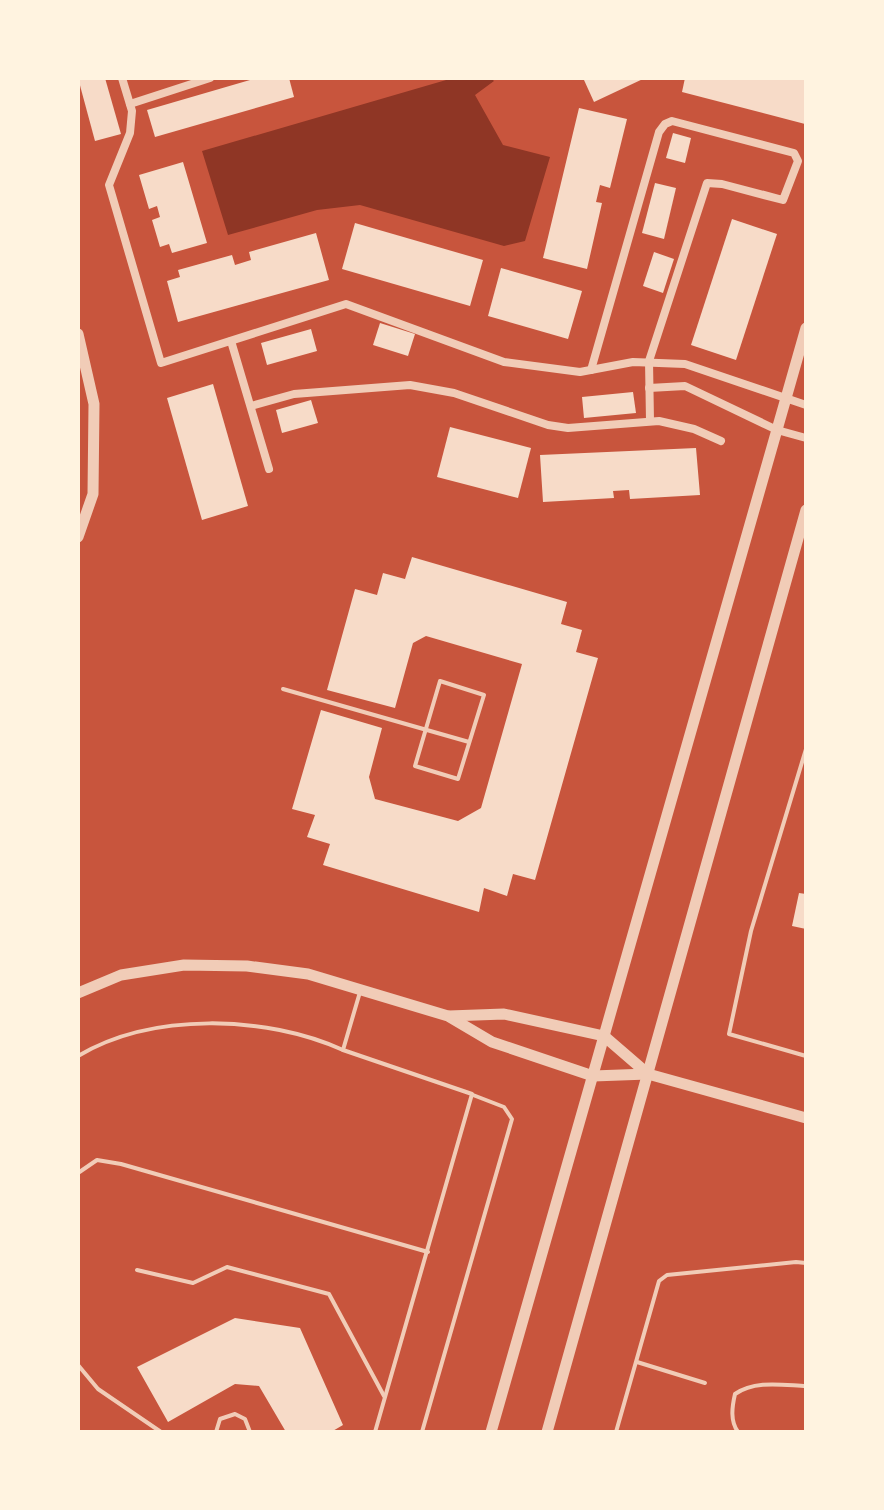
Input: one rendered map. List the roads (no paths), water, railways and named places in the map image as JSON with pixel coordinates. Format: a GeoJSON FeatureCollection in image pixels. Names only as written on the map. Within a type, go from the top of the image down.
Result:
{"type":"FeatureCollection","features":[{"type":"Feature","properties":{"kind":"street"},"geometry":{"type":"LineString","coordinates":[[122,78],[132,111],[130,133],[109,185],[161,363],[346,304],[504,362],[580,372],[649,361],[685,364],[806,405]]}},
{"type":"Feature","properties":{"kind":"street"},"geometry":{"type":"LineString","coordinates":[[130,104],[208,78]]}},
{"type":"Feature","properties":{"kind":"street"},"geometry":{"type":"LineString","coordinates":[[591,370],[659,132],[665,124],[672,121],[794,153],[798,161],[783,200],[707,183],[649,361],[650,421]]}},
{"type":"Feature","properties":{"kind":"street"},"geometry":{"type":"LineString","coordinates":[[491,1432],[806,328]]}},
{"type":"Feature","properties":{"kind":"street"},"geometry":{"type":"LineString","coordinates":[[78,334],[94,404],[93,494],[78,537]]}},
{"type":"Feature","properties":{"kind":"street"},"geometry":{"type":"LineString","coordinates":[[231,341],[269,469]]}},
{"type":"Feature","properties":{"kind":"street"},"geometry":{"type":"LineString","coordinates":[[251,406],[294,394],[410,385],[454,393],[548,425],[568,428],[650,421],[682,426],[721,441]]}},
{"type":"Feature","properties":{"kind":"street"},"geometry":{"type":"LineString","coordinates":[[649,388],[685,386],[777,430],[806,438]]}},
{"type":"Feature","properties":{"kind":"street"},"geometry":{"type":"LineString","coordinates":[[547,1432],[806,510]]}},
{"type":"Feature","properties":{"kind":"street"},"geometry":{"type":"LineString","coordinates":[[78,993],[121,975],[184,965],[250,966],[308,974],[448,1016],[492,1042],[593,1076],[648,1074],[806,1118]]}},
{"type":"Feature","properties":{"kind":"street"},"geometry":{"type":"LineString","coordinates":[[448,1016],[504,1014],[604,1036],[648,1074]]}},
{"type":"Feature","properties":{"kind":"lane"},"geometry":{"type":"LineString","coordinates":[[440,681],[484,695],[458,779],[415,766],[426,729],[440,681]]}},
{"type":"Feature","properties":{"kind":"lane"},"geometry":{"type":"LineString","coordinates":[[283,689],[469,742]]}},
{"type":"Feature","properties":{"kind":"lane"},"geometry":{"type":"LineString","coordinates":[[806,749],[751,931],[729,1034],[806,1056]]}},
{"type":"Feature","properties":{"kind":"lane"},"geometry":{"type":"LineString","coordinates":[[343,1050],[360,990]]}},
{"type":"Feature","properties":{"kind":"lane"},"geometry":{"type":"LineString","coordinates":[[78,1056],[94,1046],[137,1032],[178,1025],[224,1023],[277,1029],[323,1041],[504,1107],[512,1119],[422,1432]]}},
{"type":"Feature","properties":{"kind":"lane"},"geometry":{"type":"LineString","coordinates":[[375,1432],[472,1094]]}},
{"type":"Feature","properties":{"kind":"lane"},"geometry":{"type":"LineString","coordinates":[[78,1173],[97,1160],[121,1164],[428,1252]]}},
{"type":"Feature","properties":{"kind":"lane"},"geometry":{"type":"LineString","coordinates":[[616,1432],[659,1281],[667,1275],[806,1263]]}},
{"type":"Feature","properties":{"kind":"lane"},"geometry":{"type":"LineString","coordinates":[[137,1270],[193,1283],[227,1267],[329,1294],[384,1396]]}},
{"type":"Feature","properties":{"kind":"lane"},"geometry":{"type":"LineString","coordinates":[[637,1362],[705,1383]]}},
{"type":"Feature","properties":{"kind":"lane"},"geometry":{"type":"LineString","coordinates":[[78,1365],[98,1389],[161,1432]]}},
{"type":"Feature","properties":{"kind":"lane"},"geometry":{"type":"LineString","coordinates":[[738,1432],[732,1409],[735,1394],[753,1385],[806,1386]]}},
{"type":"Feature","properties":{"kind":"lane"},"geometry":{"type":"LineString","coordinates":[[216,1432],[220,1419],[235,1414],[245,1419],[250,1432]]}}]}
